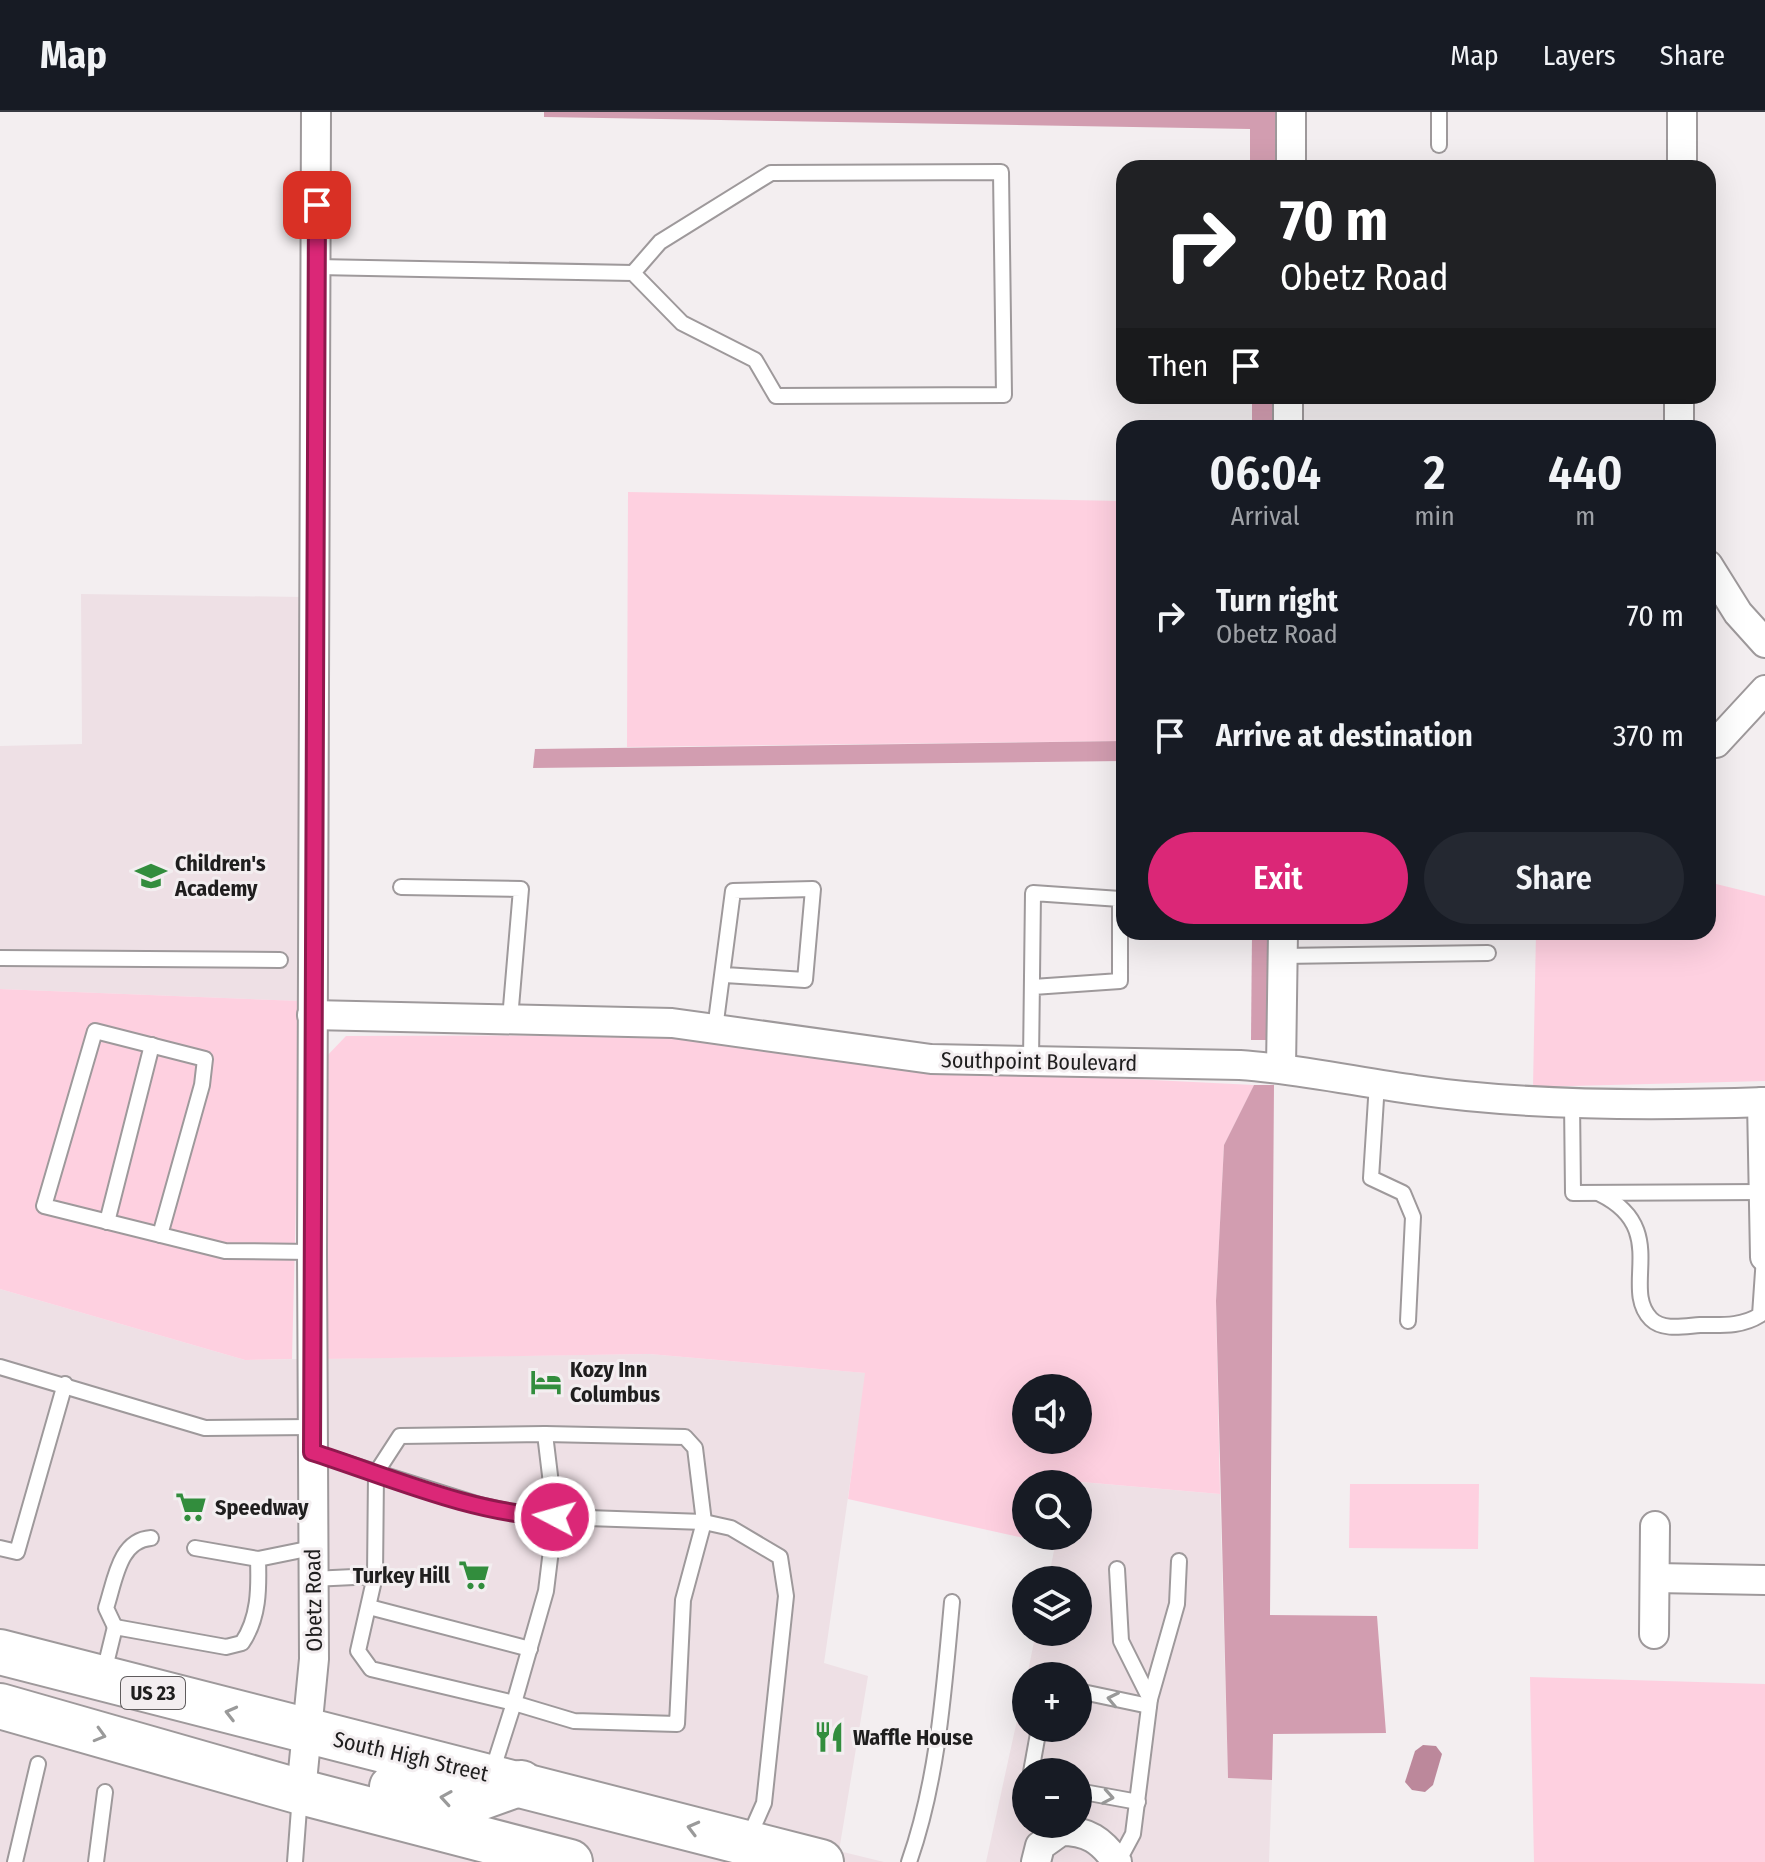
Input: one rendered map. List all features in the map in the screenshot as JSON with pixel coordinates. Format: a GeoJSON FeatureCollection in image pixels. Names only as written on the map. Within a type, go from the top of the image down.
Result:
{"type":"FeatureCollection","features":[{"type":"Feature","properties":{"kind":"main road","name":"South High Street"},"geometry":{"type":"LineString","coordinates":[[0,1652],[821,1862]]}},
{"type":"Feature","properties":{"kind":"main road","name":"US 23"},"geometry":{"type":"LineString","coordinates":[[0,1706],[301,1792],[570,1862]]}},
{"type":"Feature","properties":{"kind":"main road"},"geometry":{"type":"LineString","coordinates":[[301,1792],[330,1775],[346,1775],[468,1802],[506,1779]]}},
{"type":"Feature","properties":{"kind":"street","name":"Obetz Road"},"geometry":{"type":"LineString","coordinates":[[301,1792],[314,1659],[312,1015],[316,112]]}},
{"type":"Feature","properties":{"kind":"street"},"geometry":{"type":"LineString","coordinates":[[1291,112],[1291,160]]}},
{"type":"Feature","properties":{"kind":"street"},"geometry":{"type":"LineString","coordinates":[[1682,112],[1682,160]]}},
{"type":"Feature","properties":{"kind":"street"},"geometry":{"type":"LineString","coordinates":[[1716,582],[1765,643]]}},
{"type":"Feature","properties":{"kind":"street"},"geometry":{"type":"LineString","coordinates":[[1716,743],[1765,690]]}},
{"type":"Feature","properties":{"kind":"street"},"geometry":{"type":"LineString","coordinates":[[1281,1068],[1282,944]]}},
{"type":"Feature","properties":{"kind":"street","name":"Southpoint Boulevard"},"geometry":{"type":"LineString","coordinates":[[312,1015],[672,1023],[931,1059],[1281,1068],[1431,1092],[1572,1101],[1764,1102]]}},
{"type":"Feature","properties":{"kind":"street"},"geometry":{"type":"LineString","coordinates":[[1764,1102],[1764,1257]]}},
{"type":"Feature","properties":{"kind":"street"},"geometry":{"type":"LineString","coordinates":[[1654,1634],[1655,1526]]}},
{"type":"Feature","properties":{"kind":"street"},"geometry":{"type":"LineString","coordinates":[[1655,1578],[1765,1580]]}},
{"type":"Feature","properties":{"kind":"street"},"geometry":{"type":"LineString","coordinates":[[1036,1862],[1040,1846],[1061,1831],[1085,1833],[1096,1838],[1118,1862]]}},
{"type":"Feature","properties":{"kind":"lane"},"geometry":{"type":"LineString","coordinates":[[1439,112],[1439,145]]}},
{"type":"Feature","properties":{"kind":"lane"},"geometry":{"type":"LineString","coordinates":[[317,267],[633,273],[682,323],[755,360],[776,396],[1004,395],[1001,172],[771,173],[660,242],[633,273]]}},
{"type":"Feature","properties":{"kind":"lane"},"geometry":{"type":"LineString","coordinates":[[401,887],[521,889],[510,1019]]}},
{"type":"Feature","properties":{"kind":"lane"},"geometry":{"type":"LineString","coordinates":[[715,1029],[725,975],[733,891],[813,889],[805,980],[725,975]]}},
{"type":"Feature","properties":{"kind":"lane"},"geometry":{"type":"LineString","coordinates":[[1031,1061],[1033,893],[1116,899]]}},
{"type":"Feature","properties":{"kind":"lane"},"geometry":{"type":"LineString","coordinates":[[1033,987],[1120,981],[1120,940]]}},
{"type":"Feature","properties":{"kind":"lane"},"geometry":{"type":"LineString","coordinates":[[1282,944],[1488,953]]}},
{"type":"Feature","properties":{"kind":"lane"},"geometry":{"type":"LineString","coordinates":[[0,958],[280,960]]}},
{"type":"Feature","properties":{"kind":"lane"},"geometry":{"type":"LineString","coordinates":[[160,1235],[202,1085],[205,1059],[95,1031],[44,1206],[107,1222],[225,1251],[312,1252]]}},
{"type":"Feature","properties":{"kind":"lane"},"geometry":{"type":"LineString","coordinates":[[107,1222],[152,1045]]}},
{"type":"Feature","properties":{"kind":"lane"},"geometry":{"type":"LineString","coordinates":[[1377,1083],[1371,1178],[1403,1193],[1413,1217],[1408,1321]]}},
{"type":"Feature","properties":{"kind":"lane"},"geometry":{"type":"LineString","coordinates":[[1572,1101],[1573,1193],[1763,1192]]}},
{"type":"Feature","properties":{"kind":"lane"},"geometry":{"type":"LineString","coordinates":[[1600,1194],[1616,1202],[1630,1216],[1639,1240],[1643,1303],[1651,1319],[1667,1326],[1743,1324],[1760,1315],[1764,1257]]}},
{"type":"Feature","properties":{"kind":"lane"},"geometry":{"type":"LineString","coordinates":[[0,1367],[205,1428],[312,1440],[376,1473],[480,1505],[529,1516],[704,1522],[731,1528],[780,1557],[786,1596],[764,1803],[747,1842]]}},
{"type":"Feature","properties":{"kind":"lane"},"geometry":{"type":"LineString","coordinates":[[0,1548],[17,1552],[65,1384]]}},
{"type":"Feature","properties":{"kind":"lane"},"geometry":{"type":"LineString","coordinates":[[506,1779],[514,1703],[546,1591],[555,1517],[545,1434]]}},
{"type":"Feature","properties":{"kind":"lane"},"geometry":{"type":"LineString","coordinates":[[545,1434],[685,1437],[695,1448],[704,1522],[683,1600],[677,1724],[574,1721],[514,1703],[371,1669],[358,1651],[375,1576],[376,1473],[400,1436],[545,1434]]}},
{"type":"Feature","properties":{"kind":"lane"},"geometry":{"type":"LineString","coordinates":[[102,1680],[115,1627],[106,1608],[127,1548],[137,1539],[151,1538]]}},
{"type":"Feature","properties":{"kind":"lane"},"geometry":{"type":"LineString","coordinates":[[195,1548],[258,1559],[312,1548]]}},
{"type":"Feature","properties":{"kind":"lane"},"geometry":{"type":"LineString","coordinates":[[115,1627],[226,1647],[242,1643],[251,1629],[259,1590],[258,1559]]}},
{"type":"Feature","properties":{"kind":"lane"},"geometry":{"type":"LineString","coordinates":[[1118,1862],[1133,1834],[1149,1702],[1177,1604],[1179,1561]]}},
{"type":"Feature","properties":{"kind":"lane"},"geometry":{"type":"LineString","coordinates":[[1117,1569],[1121,1641],[1149,1702]]}},
{"type":"Feature","properties":{"kind":"lane"},"geometry":{"type":"LineString","coordinates":[[312,1579],[375,1576]]}},
{"type":"Feature","properties":{"kind":"lane"},"geometry":{"type":"LineString","coordinates":[[909,1862],[923,1824],[944,1690],[952,1602]]}},
{"type":"Feature","properties":{"kind":"lane"},"geometry":{"type":"LineString","coordinates":[[369,1607],[530,1649]]}},
{"type":"Feature","properties":{"kind":"lane"},"geometry":{"type":"LineString","coordinates":[[1092,1693],[1149,1702]]}},
{"type":"Feature","properties":{"kind":"lane"},"geometry":{"type":"LineString","coordinates":[[15,1862],[38,1764]]}},
{"type":"Feature","properties":{"kind":"lane"},"geometry":{"type":"LineString","coordinates":[[96,1862],[105,1792]]}},
{"type":"Feature","properties":{"kind":"lane"},"geometry":{"type":"LineString","coordinates":[[284,1862],[295,1855],[301,1792]]}},
{"type":"Feature","properties":{"kind":"lane"},"geometry":{"type":"LineString","coordinates":[[1092,1794],[1138,1802]]}},
{"type":"Feature","properties":{"kind":"shaded area"},"geometry":{"type":"Polygon","coordinates":[[[544,112],[1281,112],[1280,160],[1250,160],[1250,129],[544,117],[544,112]]]}},
{"type":"Feature","properties":{"kind":"shaded area"},"geometry":{"type":"Polygon","coordinates":[[[1252,404],[1279,404],[1278,420],[1252,420],[1252,404]]]}},
{"type":"Feature","properties":{"kind":"shaded area"},"geometry":{"type":"Polygon","coordinates":[[[628,492],[1116,501],[1116,741],[627,747],[628,492]]]}},
{"type":"Feature","properties":{"kind":"shaded area","name":"Children's Academy"},"geometry":{"type":"Polygon","coordinates":[[[81,594],[302,597],[301,1001],[0,989],[0,746],[82,744],[81,594]]]}},
{"type":"Feature","properties":{"kind":"shaded area"},"geometry":{"type":"Polygon","coordinates":[[[1116,741],[1116,761],[533,768],[535,749],[1116,741]]]}},
{"type":"Feature","properties":{"kind":"shaded area"},"geometry":{"type":"Polygon","coordinates":[[[1716,884],[1765,896],[1765,1081],[1533,1087],[1536,940],[1716,940],[1716,884]]]}},
{"type":"Feature","properties":{"kind":"shaded area"},"geometry":{"type":"Polygon","coordinates":[[[1252,940],[1275,940],[1274,1040],[1251,1040],[1252,940]]]}},
{"type":"Feature","properties":{"kind":"shaded area"},"geometry":{"type":"Polygon","coordinates":[[[0,989],[301,1001],[292,1359],[245,1360],[0,1289],[0,989]]]}},
{"type":"Feature","properties":{"kind":"shaded area"},"geometry":{"type":"Polygon","coordinates":[[[668,1035],[913,1068],[1254,1085],[1224,1145],[1216,1301],[1220,1494],[1092,1483],[1092,1470],[1012,1470],[1012,1535],[848,1499],[865,1373],[649,1354],[322,1359],[324,1059],[346,1036],[668,1035]]]}},
{"type":"Feature","properties":{"kind":"shaded area"},"geometry":{"type":"Polygon","coordinates":[[[1254,1085],[1274,1085],[1270,1615],[1377,1616],[1386,1733],[1273,1734],[1272,1780],[1228,1778],[1216,1301],[1224,1145],[1254,1085]]]}},
{"type":"Feature","properties":{"kind":"shaded area"},"geometry":{"type":"Polygon","coordinates":[[[0,1289],[245,1360],[649,1354],[866,1373],[824,1663],[868,1676],[839,1851],[884,1862],[0,1862],[0,1289]]]}},
{"type":"Feature","properties":{"kind":"shaded area"},"geometry":{"type":"Polygon","coordinates":[[[1092,1483],[1220,1494],[1228,1777],[1272,1780],[1269,1862],[986,1862],[1012,1742],[1092,1742],[1092,1662],[1030,1662],[1033,1646],[1092,1646],[1092,1566],[1051,1566],[1054,1550],[1092,1550],[1092,1483]]]}},
{"type":"Feature","properties":{"kind":"shaded area"},"geometry":{"type":"Polygon","coordinates":[[[1350,1484],[1479,1484],[1478,1549],[1349,1548],[1350,1484]]]}},
{"type":"Feature","properties":{"kind":"shaded area"},"geometry":{"type":"Polygon","coordinates":[[[1530,1677],[1765,1684],[1765,1862],[1534,1862],[1530,1677]]]}},
{"type":"Feature","properties":{"kind":"shaded area"},"geometry":{"type":"Polygon","coordinates":[[[1423,1745],[1436,1746],[1442,1754],[1433,1785],[1425,1792],[1412,1790],[1405,1782],[1415,1751],[1423,1745]]]}},
{"type":"Feature","properties":{"kind":"place","name":"Children's Academy"},"geometry":{"type":"Point","coordinates":[151,876]}},
{"type":"Feature","properties":{"kind":"place","name":"Kozy Inn Columbus"},"geometry":{"type":"Point","coordinates":[546,1382]}},
{"type":"Feature","properties":{"kind":"place","name":"Speedway"},"geometry":{"type":"Point","coordinates":[191,1507]}},
{"type":"Feature","properties":{"kind":"place","name":"Turkey Hill"},"geometry":{"type":"Point","coordinates":[474,1575]}},
{"type":"Feature","properties":{"kind":"place","name":"Waffle House"},"geometry":{"type":"Point","coordinates":[829,1737]}},
{"type":"Feature","properties":{"kind":"route"},"geometry":{"type":"LineString","coordinates":[[317,205],[312,1452],[480,1505],[529,1516],[555,1517]]}}]}
